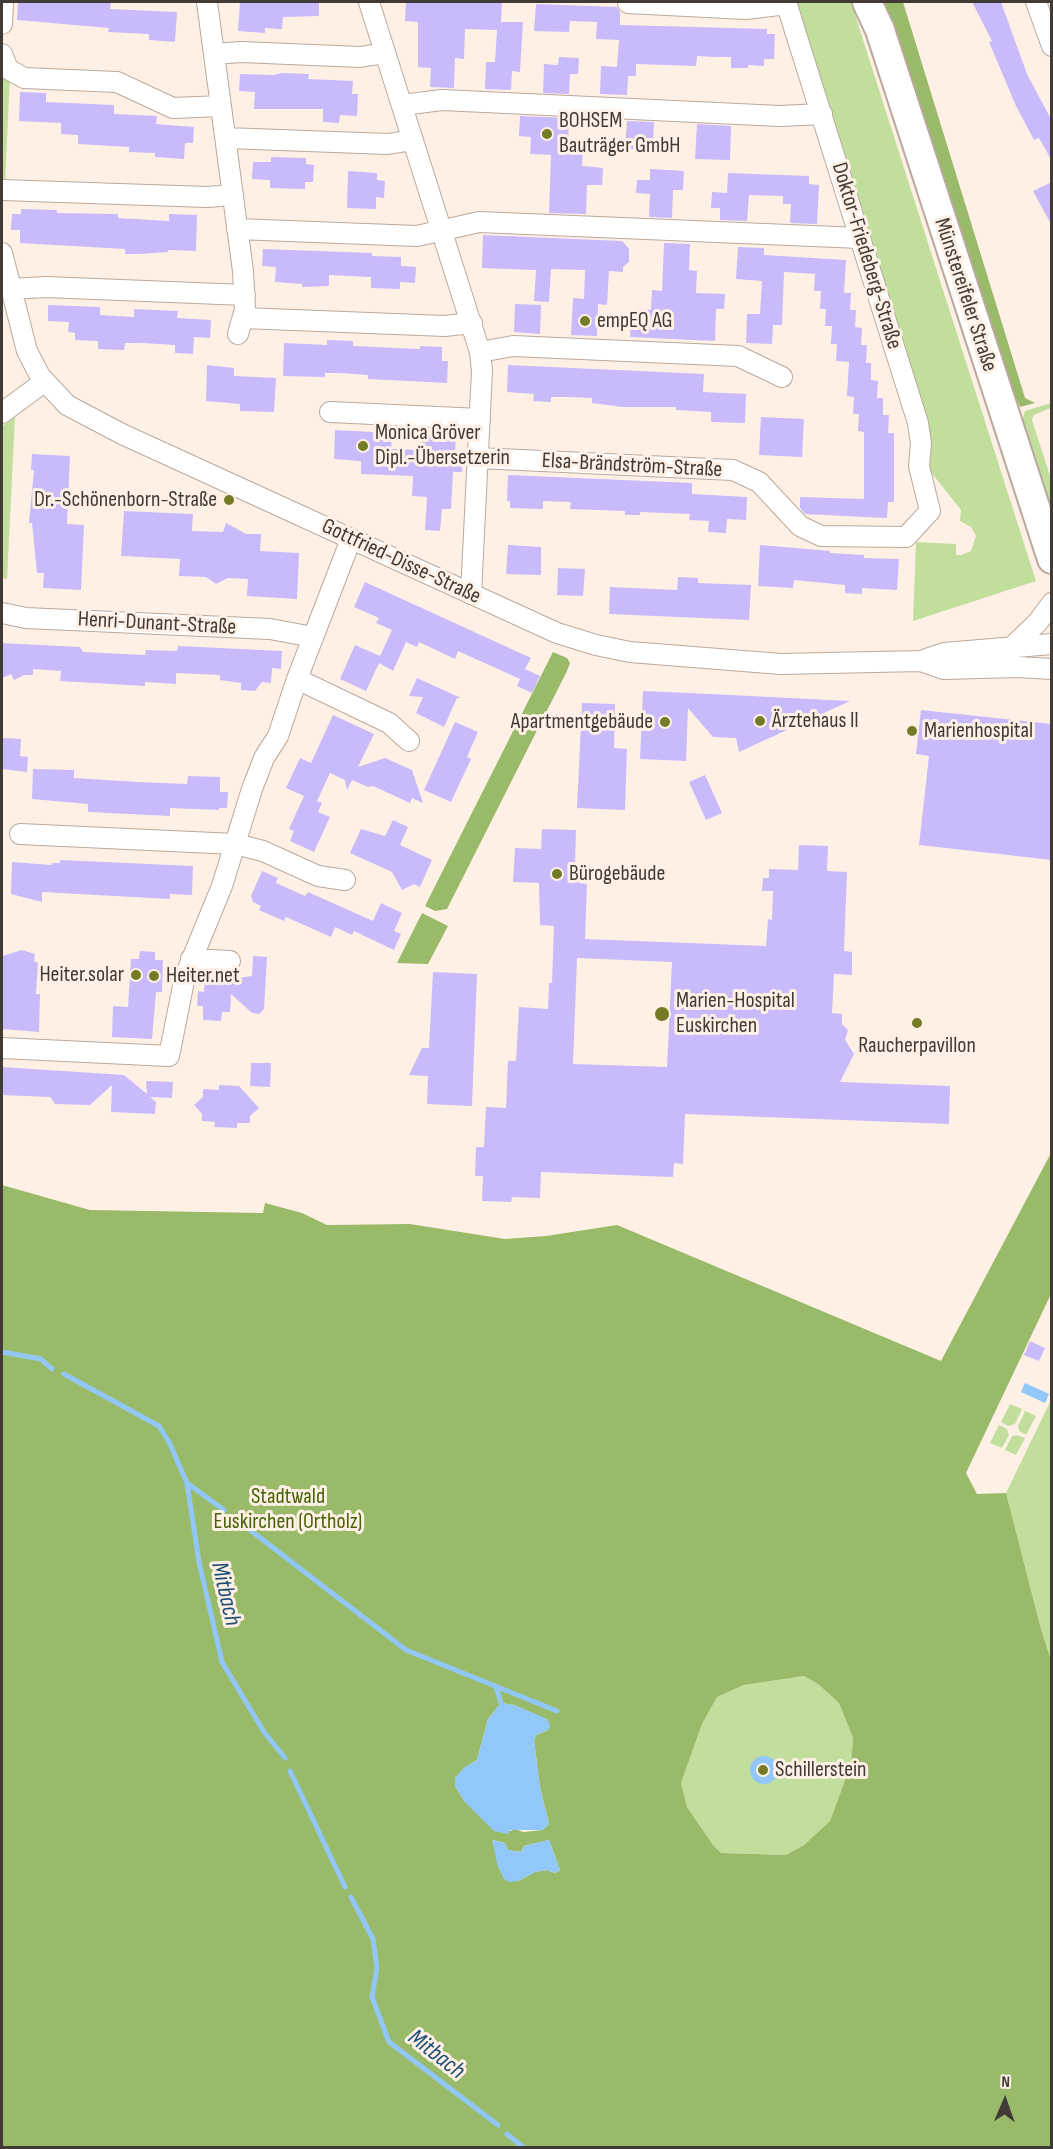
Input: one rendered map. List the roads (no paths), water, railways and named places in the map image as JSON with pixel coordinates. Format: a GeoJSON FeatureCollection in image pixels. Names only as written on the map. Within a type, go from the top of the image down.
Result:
{"type":"FeatureCollection","features":[{"type":"Feature","properties":{"kind":"street"},"geometry":{"type":"LineString","coordinates":[[2,24],[3,2]]}},
{"type":"Feature","properties":{"kind":"street"},"geometry":{"type":"LineString","coordinates":[[207,2],[245,295],[240,326],[445,326],[472,323]]}},
{"type":"Feature","properties":{"kind":"street"},"geometry":{"type":"LineString","coordinates":[[369,2],[480,352],[480,419],[471,594]]}},
{"type":"Feature","properties":{"kind":"street","name":"Münstereifeler Straße"},"geometry":{"type":"LineString","coordinates":[[867,2],[880,30]]}},
{"type":"Feature","properties":{"kind":"street","name":"Münstereifeler Straße"},"geometry":{"type":"LineString","coordinates":[[874,2],[880,30],[1052,559]]}},
{"type":"Feature","properties":{"kind":"street"},"geometry":{"type":"LineString","coordinates":[[1036,2],[1052,46]]}},
{"type":"Feature","properties":{"kind":"street","name":"Doktor-Friedeberg-Straße"},"geometry":{"type":"LineString","coordinates":[[628,3],[746,9],[787,3],[918,423],[921,443],[920,466],[930,511]]}},
{"type":"Feature","properties":{"kind":"street"},"geometry":{"type":"LineString","coordinates":[[214,54],[241,52],[360,57],[386,53]]}},
{"type":"Feature","properties":{"kind":"street"},"geometry":{"type":"LineString","coordinates":[[2,54],[8,69],[24,78],[117,82],[173,108],[221,106]]}},
{"type":"Feature","properties":{"kind":"street"},"geometry":{"type":"LineString","coordinates":[[402,105],[442,100],[780,116],[822,114]]}},
{"type":"Feature","properties":{"kind":"street"},"geometry":{"type":"LineString","coordinates":[[226,138],[388,144],[413,140]]}},
{"type":"Feature","properties":{"kind":"street"},"geometry":{"type":"LineString","coordinates":[[2,190],[207,197],[233,195]]}},
{"type":"Feature","properties":{"kind":"street"},"geometry":{"type":"LineString","coordinates":[[237,230],[417,236],[478,222],[860,238]]}},
{"type":"Feature","properties":{"kind":"street","name":"Gottfried-Disse-Straße"},"geometry":{"type":"LineString","coordinates":[[2,253],[27,351],[44,382],[67,405],[85,416],[557,633],[619,650],[781,664],[921,661],[944,653],[1052,644]]}},
{"type":"Feature","properties":{"kind":"street"},"geometry":{"type":"LineString","coordinates":[[10,289],[46,286],[245,295]]}},
{"type":"Feature","properties":{"kind":"street"},"geometry":{"type":"LineString","coordinates":[[480,352],[513,346],[738,356],[782,377]]}},
{"type":"Feature","properties":{"kind":"street"},"geometry":{"type":"LineString","coordinates":[[2,413],[44,382]]}},
{"type":"Feature","properties":{"kind":"street"},"geometry":{"type":"LineString","coordinates":[[330,412],[480,419]]}},
{"type":"Feature","properties":{"kind":"street","name":"Elsa-Brändström-Straße"},"geometry":{"type":"LineString","coordinates":[[478,458],[733,470],[759,482],[800,526],[820,536],[896,538],[911,534],[930,511]]}},
{"type":"Feature","properties":{"kind":"street"},"geometry":{"type":"LineString","coordinates":[[2,1048],[169,1056],[180,992],[191,959],[207,926],[252,789],[264,758],[278,736],[351,539]]}},
{"type":"Feature","properties":{"kind":"street"},"geometry":{"type":"LineString","coordinates":[[1010,649],[1038,622],[1052,603]]}},
{"type":"Feature","properties":{"kind":"street","name":"Henri-Dunant-Straße"},"geometry":{"type":"LineString","coordinates":[[2,613],[26,618],[270,629],[313,637]]}},
{"type":"Feature","properties":{"kind":"street","name":"Gottfried-Disse-Straße"},"geometry":{"type":"LineString","coordinates":[[921,661],[944,669],[1018,667],[1052,669]]}},
{"type":"Feature","properties":{"kind":"street"},"geometry":{"type":"LineString","coordinates":[[297,680],[390,723],[409,741]]}},
{"type":"Feature","properties":{"kind":"street"},"geometry":{"type":"LineString","coordinates":[[20,834],[235,844],[263,851],[318,876],[345,880]]}},
{"type":"Feature","properties":{"kind":"street"},"geometry":{"type":"LineString","coordinates":[[191,959],[230,961]]}},
{"type":"Feature","properties":{"kind":"water"},"geometry":{"type":"Polygon","coordinates":[[[1025,1383],[1049,1394],[1045,1403],[1021,1392],[1025,1383]]]}},
{"type":"Feature","properties":{"kind":"water"},"geometry":{"type":"Polygon","coordinates":[[[501,1703],[514,1705],[538,1715],[548,1720],[550,1726],[548,1730],[536,1735],[534,1741],[540,1788],[549,1824],[543,1830],[510,1830],[508,1834],[494,1831],[464,1801],[455,1786],[455,1778],[464,1768],[477,1760],[488,1719],[501,1703]]]}},
{"type":"Feature","properties":{"kind":"water"},"geometry":{"type":"Polygon","coordinates":[[[764,1756],[774,1760],[778,1770],[774,1780],[764,1784],[754,1780],[750,1770],[754,1760],[764,1756]]]}},
{"type":"Feature","properties":{"kind":"water"},"geometry":{"type":"Polygon","coordinates":[[[492,1840],[505,1843],[508,1850],[521,1852],[524,1846],[549,1840],[560,1870],[555,1873],[547,1870],[535,1872],[518,1881],[509,1882],[504,1879],[498,1867],[492,1840]]]}},
{"type":"Feature","properties":{"kind":"waterway","name":"Mitbach"},"geometry":{"type":"LineString","coordinates":[[2,1352],[41,1359],[52,1369]]}},
{"type":"Feature","properties":{"kind":"waterway","name":"Mitbach"},"geometry":{"type":"LineString","coordinates":[[64,1374],[159,1426],[169,1442],[187,1483],[199,1562],[222,1662],[264,1732],[285,1758]]}},
{"type":"Feature","properties":{"kind":"waterway"},"geometry":{"type":"LineString","coordinates":[[187,1483],[224,1510]]}},
{"type":"Feature","properties":{"kind":"waterway"},"geometry":{"type":"LineString","coordinates":[[237,1520],[406,1650],[557,1711]]}},
{"type":"Feature","properties":{"kind":"waterway"},"geometry":{"type":"LineString","coordinates":[[496,1687],[501,1703]]}},
{"type":"Feature","properties":{"kind":"waterway","name":"Mitbach"},"geometry":{"type":"LineString","coordinates":[[290,1771],[345,1887]]}},
{"type":"Feature","properties":{"kind":"waterway","name":"Mitbach"},"geometry":{"type":"LineString","coordinates":[[351,1897],[373,1939],[377,1968],[372,1997],[389,2042],[498,2125]]}},
{"type":"Feature","properties":{"kind":"waterway","name":"Mitbach"},"geometry":{"type":"LineString","coordinates":[[507,2134],[524,2148]]}},
{"type":"Feature","properties":{"kind":"place","name":"BOHSEM Bauträger GmbH"},"geometry":{"type":"Point","coordinates":[547,134]}},
{"type":"Feature","properties":{"kind":"place","name":"empEQ AG"},"geometry":{"type":"Point","coordinates":[585,321]}},
{"type":"Feature","properties":{"kind":"place","name":"Monica Gröver Dipl.-Übersetzerin"},"geometry":{"type":"Point","coordinates":[363,446]}},
{"type":"Feature","properties":{"kind":"place","name":"Dr.-Schönenborn-Straße"},"geometry":{"type":"Point","coordinates":[229,500]}},
{"type":"Feature","properties":{"kind":"place","name":"Ärztehaus II"},"geometry":{"type":"Point","coordinates":[760,721]}},
{"type":"Feature","properties":{"kind":"place","name":"Apartmentgebäude"},"geometry":{"type":"Point","coordinates":[665,722]}},
{"type":"Feature","properties":{"kind":"place","name":"Marienhospital"},"geometry":{"type":"Point","coordinates":[912,731]}},
{"type":"Feature","properties":{"kind":"place","name":"Bürogebäude"},"geometry":{"type":"Point","coordinates":[557,874]}},
{"type":"Feature","properties":{"kind":"place","name":"Heiter.solar"},"geometry":{"type":"Point","coordinates":[136,975]}},
{"type":"Feature","properties":{"kind":"place","name":"Heiter.net"},"geometry":{"type":"Point","coordinates":[154,976]}},
{"type":"Feature","properties":{"kind":"place","name":"Marien-Hospital Euskirchen"},"geometry":{"type":"Point","coordinates":[662,1014]}},
{"type":"Feature","properties":{"kind":"place","name":"Raucherpavillon"},"geometry":{"type":"Point","coordinates":[917,1023]}},
{"type":"Feature","properties":{"kind":"place","name":"Schillerstein"},"geometry":{"type":"Point","coordinates":[763,1770]}},
{"type":"Feature","properties":{"kind":"park label","name":"Stadtwald Euskirchen (Ortholz)"},"geometry":{"type":"Point","coordinates":[288,1510]}}]}
